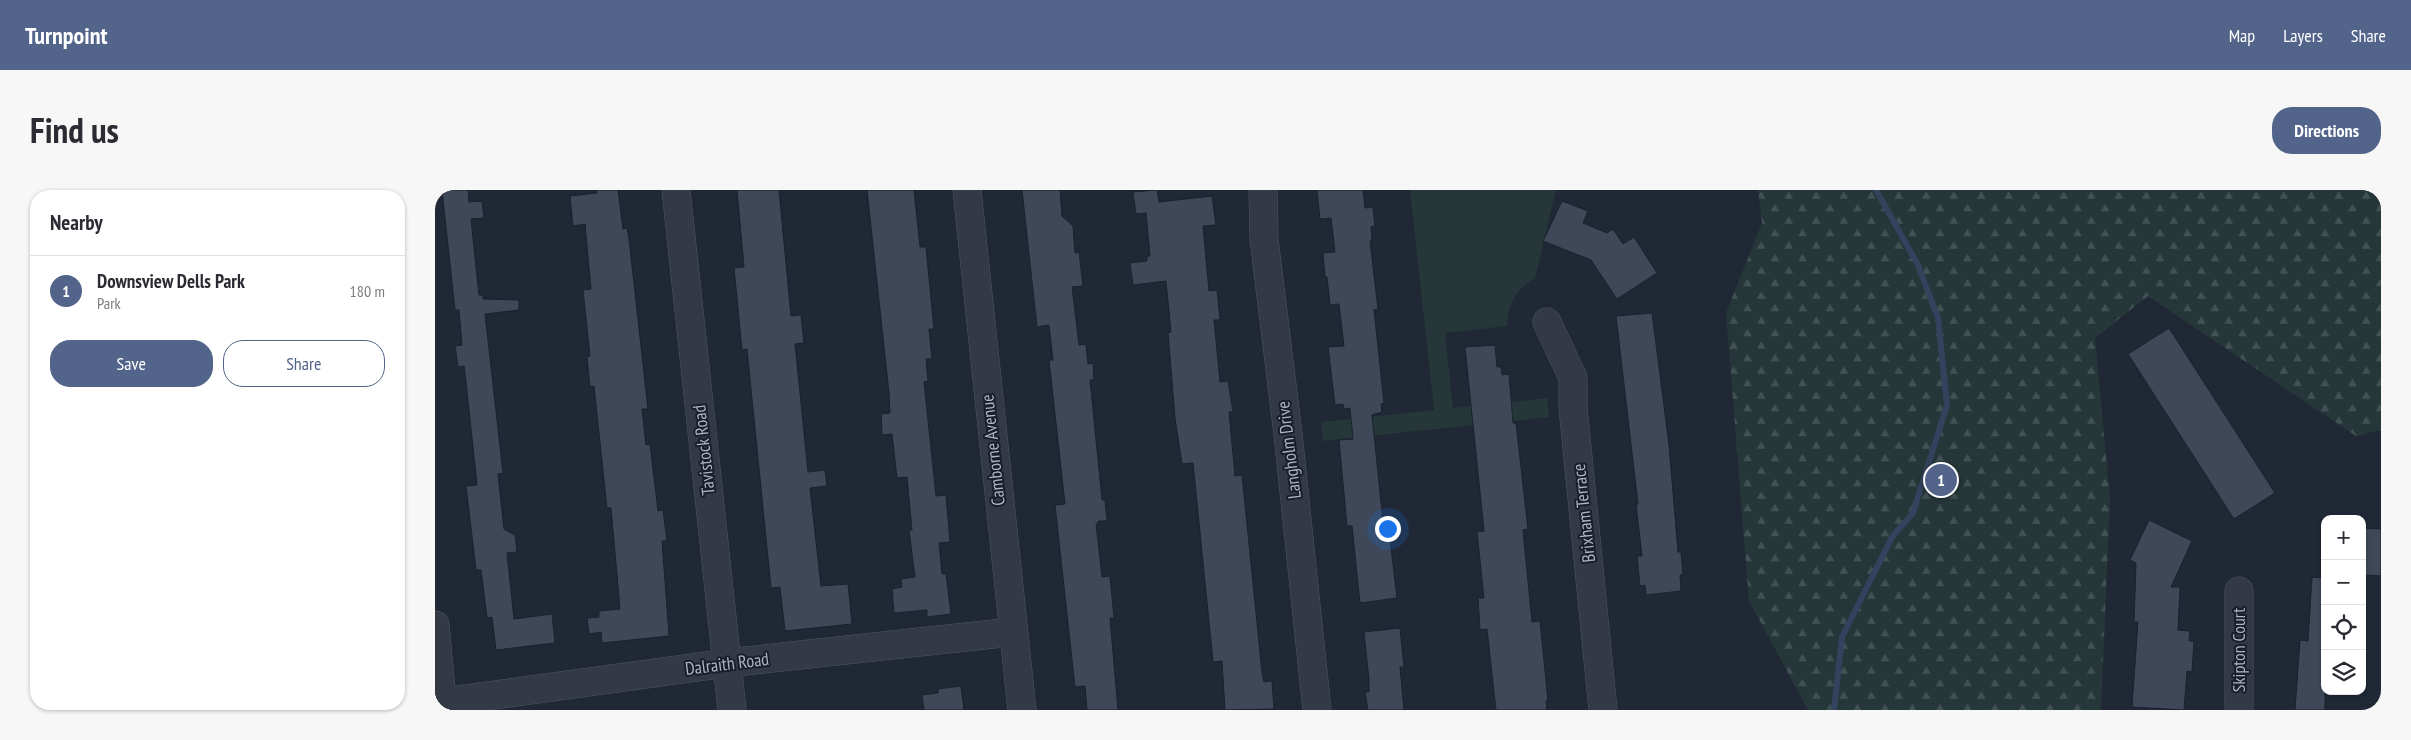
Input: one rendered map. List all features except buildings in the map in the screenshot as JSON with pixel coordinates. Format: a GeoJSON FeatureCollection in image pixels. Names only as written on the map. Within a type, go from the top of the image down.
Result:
{"type":"FeatureCollection","features":[{"type":"Feature","properties":{"kind":"street","name":"Tavistock Road"},"geometry":{"type":"LineString","coordinates":[[676,190],[732,710]]}},
{"type":"Feature","properties":{"kind":"street","name":"Camborne Avenue"},"geometry":{"type":"LineString","coordinates":[[967,190],[1012,632],[1022,710]]}},
{"type":"Feature","properties":{"kind":"street","name":"Langholm Drive"},"geometry":{"type":"LineString","coordinates":[[1263,190],[1264,239],[1288,434],[1317,710]]}},
{"type":"Feature","properties":{"kind":"street","name":"Brixham Terrace"},"geometry":{"type":"LineString","coordinates":[[1547,322],[1573,378],[1574,417],[1603,710]]}},
{"type":"Feature","properties":{"kind":"street","name":"Skipton Court"},"geometry":{"type":"LineString","coordinates":[[2239,591],[2239,710]]}},
{"type":"Feature","properties":{"kind":"street"},"geometry":{"type":"LineString","coordinates":[[435,625],[443,706]]}},
{"type":"Feature","properties":{"kind":"street","name":"Dalraith Road"},"geometry":{"type":"LineString","coordinates":[[443,706],[727,663],[1012,632]]}},
{"type":"Feature","properties":{"kind":"green space"},"geometry":{"type":"Polygon","coordinates":[[[1410,190],[1556,190],[1535,278],[1523,287],[1514,298],[1509,310],[1507,326],[1445,333],[1453,408],[1547,398],[1549,417],[1323,441],[1321,422],[1434,410],[1410,190]]]}},
{"type":"Feature","properties":{"kind":"green space"},"geometry":{"type":"Polygon","coordinates":[[[1758,190],[2381,190],[2381,430],[2356,436],[2148,296],[2095,338],[2110,499],[2101,710],[1808,710],[1749,601],[1726,313],[1762,223],[1758,190]]]}},
{"type":"Feature","properties":{"kind":"waterway"},"geometry":{"type":"LineString","coordinates":[[1834,710],[1842,637],[1892,537],[1913,513],[1947,405],[1938,318],[1918,265],[1876,190]]}},
{"type":"Feature","properties":{"kind":"place","name":"Downsview Dells Park"},"geometry":{"type":"Point","coordinates":[1941,480]}}]}
